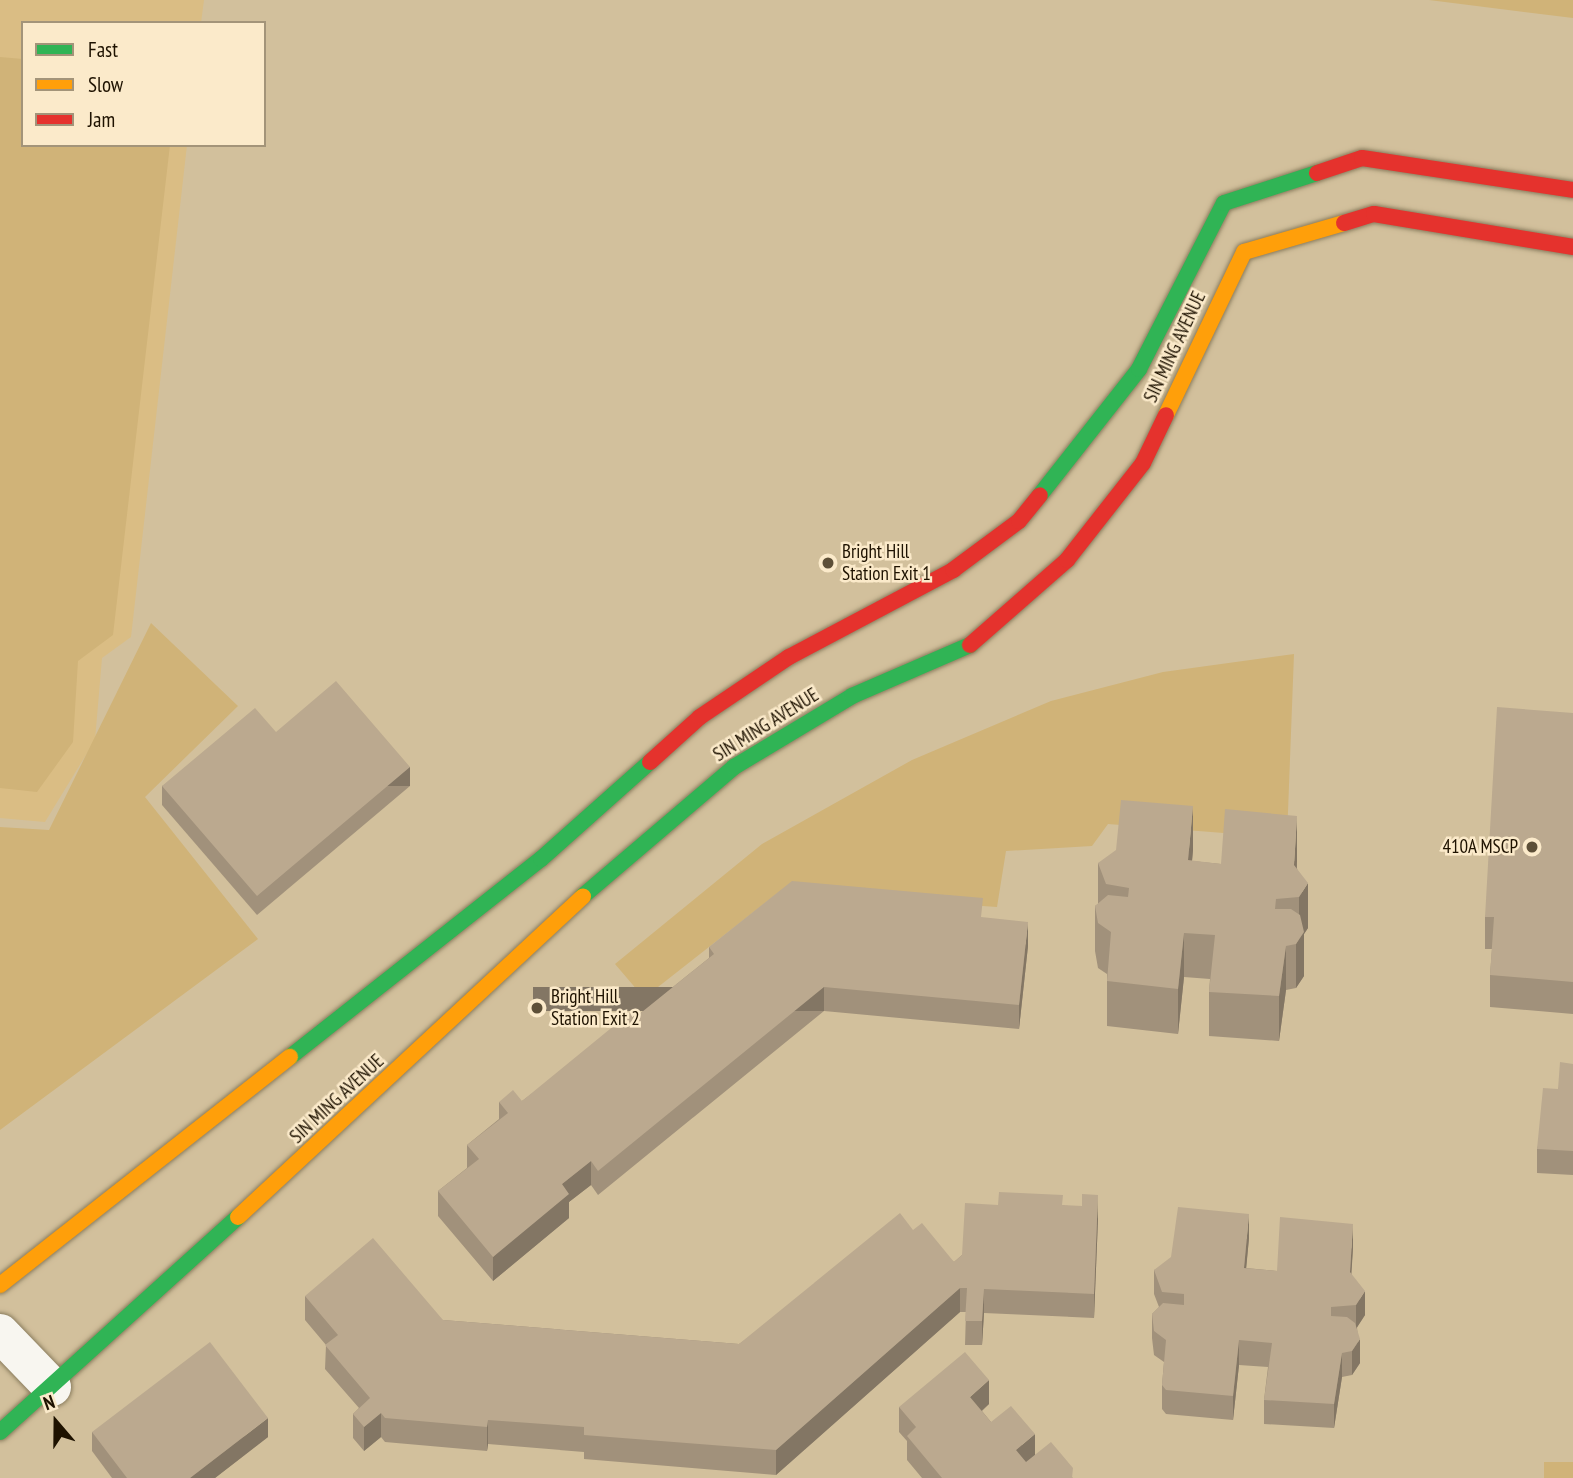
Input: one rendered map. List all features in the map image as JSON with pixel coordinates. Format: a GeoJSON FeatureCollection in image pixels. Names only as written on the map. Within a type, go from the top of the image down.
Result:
{"type":"FeatureCollection","features":[{"type":"Feature","properties":{"kind":"main road","name":"SIN MING AVENUE"},"geometry":{"type":"LineString","coordinates":[[0,1285],[541,859],[700,717],[789,657],[953,569],[1019,521],[1139,369],[1224,203],[1362,158],[1573,190]]}},
{"type":"Feature","properties":{"kind":"main road","name":"SIN MING AVENUE"},"geometry":{"type":"LineString","coordinates":[[5,1418],[52,1387],[370,1097],[639,844],[733,767],[828,710],[977,642],[1068,560],[1143,463],[1244,252],[1374,214],[1573,247]]}},
{"type":"Feature","properties":{"kind":"street"},"geometry":{"type":"LineString","coordinates":[[0,1333],[52,1387]]}},
{"type":"Feature","properties":{"kind":"shaded area"},"geometry":{"type":"Polygon","coordinates":[[[0,0],[204,0],[201,21],[21,21],[21,147],[187,147],[131,637],[102,658],[95,740],[45,822],[0,818],[0,0]]]}},
{"type":"Feature","properties":{"kind":"shaded area"},"geometry":{"type":"Polygon","coordinates":[[[1429,0],[1573,0],[1573,18],[1429,0]]]}},
{"type":"Feature","properties":{"kind":"shaded area"},"geometry":{"type":"Polygon","coordinates":[[[0,57],[21,59],[21,147],[170,147],[113,635],[78,661],[73,742],[37,792],[0,788],[0,57]]]}},
{"type":"Feature","properties":{"kind":"shaded area"},"geometry":{"type":"Polygon","coordinates":[[[151,623],[238,706],[145,797],[258,939],[0,1130],[0,827],[49,830],[151,623]]]}},
{"type":"Feature","properties":{"kind":"shaded area"},"geometry":{"type":"Polygon","coordinates":[[[1294,654],[1287,838],[1108,824],[1092,846],[1006,851],[997,907],[779,892],[644,998],[615,964],[762,844],[912,760],[1051,701],[1163,672],[1294,654]]]}},
{"type":"Feature","properties":{"kind":"shaded area"},"geometry":{"type":"Polygon","coordinates":[[[1544,1462],[1573,1462],[1573,1478],[1544,1478],[1544,1462]]]}},
{"type":"Feature","properties":{"kind":"building"},"geometry":{"type":"Polygon","coordinates":[[[336,681],[410,767],[257,896],[162,786],[255,708],[276,732],[336,681]]]}},
{"type":"Feature","properties":{"kind":"building","name":"410A MSCP"},"geometry":{"type":"Polygon","coordinates":[[[1497,707],[1573,713],[1573,982],[1490,975],[1494,917],[1485,917],[1497,707]]]}},
{"type":"Feature","properties":{"kind":"building"},"geometry":{"type":"Polygon","coordinates":[[[1121,800],[1193,806],[1188,860],[1221,864],[1225,809],[1297,816],[1294,865],[1308,883],[1299,897],[1276,899],[1275,909],[1291,909],[1300,915],[1304,932],[1296,944],[1286,946],[1279,996],[1209,992],[1215,935],[1184,933],[1178,989],[1107,981],[1111,932],[1098,923],[1095,906],[1108,895],[1128,897],[1129,888],[1106,884],[1098,863],[1116,850],[1121,800]]]}},
{"type":"Feature","properties":{"kind":"building"},"geometry":{"type":"Polygon","coordinates":[[[792,881],[983,898],[981,917],[1028,922],[1019,1005],[824,987],[598,1171],[591,1161],[562,1184],[569,1194],[493,1257],[438,1191],[479,1159],[467,1145],[508,1113],[499,1102],[513,1090],[522,1101],[632,1011],[637,1016],[714,954],[709,947],[792,881]]]}},
{"type":"Feature","properties":{"kind":"building"},"geometry":{"type":"Polygon","coordinates":[[[1560,1062],[1573,1064],[1573,1151],[1537,1149],[1543,1088],[1558,1089],[1560,1062]]]}},
{"type":"Feature","properties":{"kind":"building"},"geometry":{"type":"Polygon","coordinates":[[[999,1192],[1063,1195],[1062,1205],[1082,1206],[1082,1194],[1098,1195],[1094,1294],[984,1289],[982,1321],[965,1321],[967,1288],[960,1288],[776,1450],[584,1435],[584,1427],[488,1420],[487,1427],[385,1418],[381,1413],[364,1427],[353,1414],[370,1398],[325,1345],[338,1335],[305,1296],[373,1238],[443,1320],[739,1344],[900,1213],[913,1230],[922,1223],[954,1262],[962,1255],[965,1203],[998,1205],[999,1192]]]}},
{"type":"Feature","properties":{"kind":"building"},"geometry":{"type":"Polygon","coordinates":[[[1178,1207],[1249,1214],[1244,1268],[1277,1271],[1280,1217],[1353,1224],[1350,1272],[1365,1291],[1356,1305],[1331,1307],[1331,1316],[1347,1317],[1355,1323],[1360,1339],[1352,1351],[1342,1353],[1334,1404],[1264,1400],[1272,1343],[1239,1340],[1233,1396],[1166,1390],[1162,1385],[1166,1340],[1154,1331],[1152,1314],[1163,1303],[1184,1305],[1184,1294],[1162,1292],[1154,1270],[1171,1257],[1178,1207]]]}},
{"type":"Feature","properties":{"kind":"building"},"geometry":{"type":"Polygon","coordinates":[[[210,1342],[268,1418],[190,1478],[127,1478],[92,1432],[210,1342]]]}},
{"type":"Feature","properties":{"kind":"building"},"geometry":{"type":"Polygon","coordinates":[[[965,1352],[989,1380],[970,1397],[991,1422],[1011,1406],[1035,1434],[1016,1450],[1026,1462],[1051,1442],[1073,1468],[1072,1478],[942,1478],[907,1436],[916,1427],[899,1407],[965,1352]]]}},
{"type":"Feature","properties":{"kind":"traffic: fast"},"geometry":{"type":"LineString","coordinates":[[1040,495],[1139,369],[1224,203],[1317,173]]}},
{"type":"Feature","properties":{"kind":"traffic: fast"},"geometry":{"type":"LineString","coordinates":[[583,896],[734,767],[852,696],[970,645]]}},
{"type":"Feature","properties":{"kind":"traffic: fast"},"geometry":{"type":"LineString","coordinates":[[290,1057],[541,859],[650,762]]}},
{"type":"Feature","properties":{"kind":"traffic: fast"},"geometry":{"type":"LineString","coordinates":[[0,1432],[238,1217]]}},
{"type":"Feature","properties":{"kind":"traffic: slow"},"geometry":{"type":"LineString","coordinates":[[1166,415],[1244,252],[1344,223]]}},
{"type":"Feature","properties":{"kind":"traffic: slow"},"geometry":{"type":"LineString","coordinates":[[238,1217],[583,896]]}},
{"type":"Feature","properties":{"kind":"traffic: slow"},"geometry":{"type":"LineString","coordinates":[[0,1285],[290,1057]]}},
{"type":"Feature","properties":{"kind":"traffic: jam"},"geometry":{"type":"LineString","coordinates":[[1317,173],[1362,158],[1573,190]]}},
{"type":"Feature","properties":{"kind":"traffic: jam"},"geometry":{"type":"LineString","coordinates":[[1344,223],[1374,214],[1573,247]]}},
{"type":"Feature","properties":{"kind":"traffic: jam"},"geometry":{"type":"LineString","coordinates":[[970,645],[1067,560],[1143,463],[1166,415]]}},
{"type":"Feature","properties":{"kind":"traffic: jam"},"geometry":{"type":"LineString","coordinates":[[650,762],[700,717],[789,657],[953,570],[1019,521],[1040,495]]}},
{"type":"Feature","properties":{"kind":"place","name":"Bright Hill Station Exit 1"},"geometry":{"type":"Point","coordinates":[828,563]}},
{"type":"Feature","properties":{"kind":"place","name":"410A MSCP"},"geometry":{"type":"Point","coordinates":[1532,847]}},
{"type":"Feature","properties":{"kind":"place","name":"Bright Hill Station Exit 2"},"geometry":{"type":"Point","coordinates":[537,1008]}}]}
